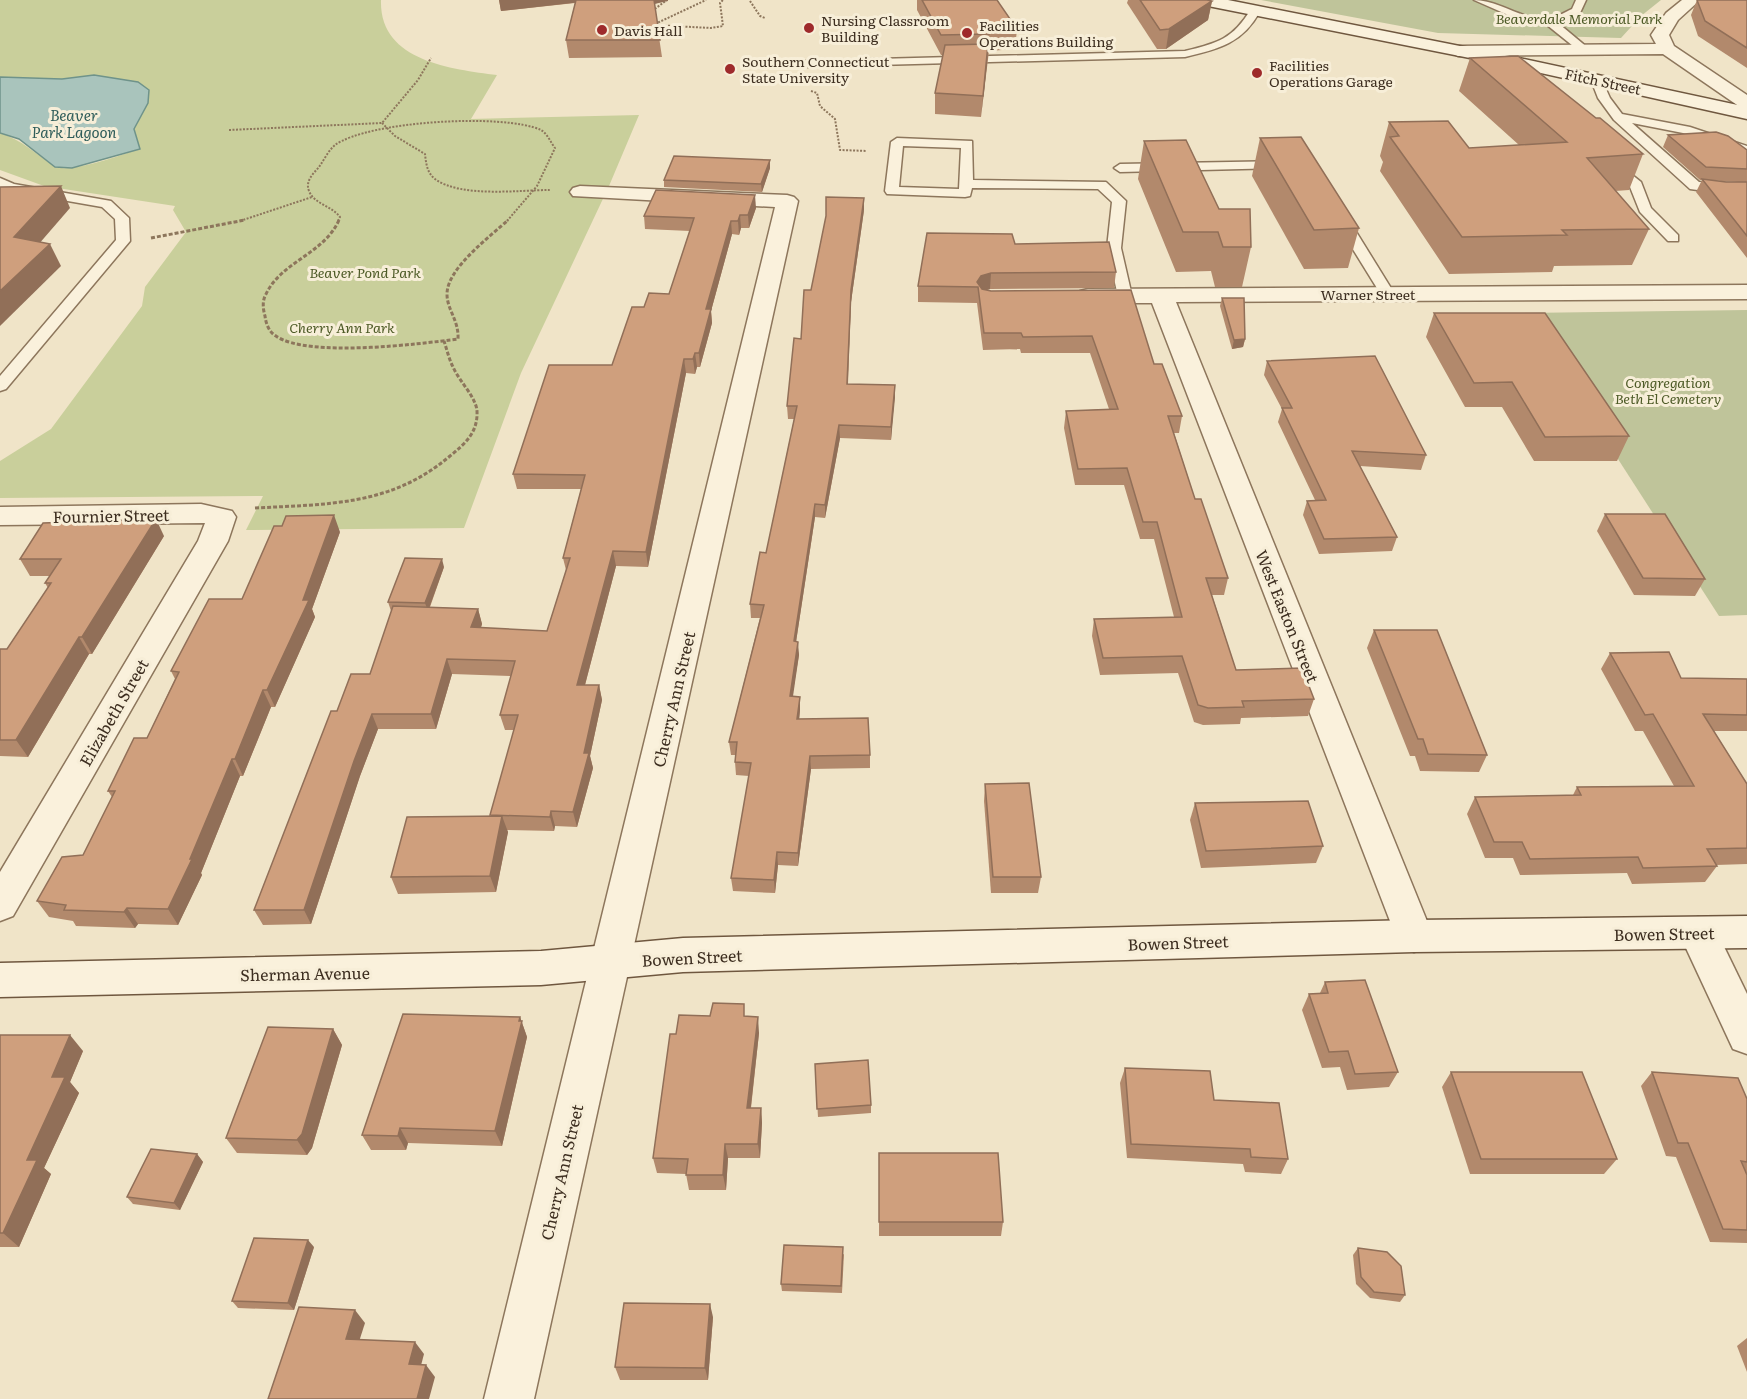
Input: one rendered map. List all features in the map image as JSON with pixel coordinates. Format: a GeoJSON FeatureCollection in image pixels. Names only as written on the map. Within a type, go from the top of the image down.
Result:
{"type":"FeatureCollection","features":[{"type":"Feature","properties":{"kind":"street","name":"Fitch Street"},"geometry":{"type":"LineString","coordinates":[[1203,0],[1505,60],[1747,113]]}},
{"type":"Feature","properties":{"kind":"street"},"geometry":{"type":"LineString","coordinates":[[1692,0],[1672,17],[1660,35],[1667,49],[1747,103]]}},
{"type":"Feature","properties":{"kind":"street","name":"Fitch Street"},"geometry":{"type":"LineString","coordinates":[[1458,51],[1582,48],[1667,49]]}},
{"type":"Feature","properties":{"kind":"street","name":"Cherry Ann Street"},"geometry":{"type":"LineString","coordinates":[[509,1399],[787,201],[580,192]]}},
{"type":"Feature","properties":{"kind":"street","name":"Warner Street"},"geometry":{"type":"LineString","coordinates":[[1069,297],[1747,292]]}},
{"type":"Feature","properties":{"kind":"street","name":"West Easton Street"},"geometry":{"type":"LineString","coordinates":[[1161,296],[1414,936]]}},
{"type":"Feature","properties":{"kind":"street","name":"Fournier Street"},"geometry":{"type":"LineString","coordinates":[[0,516],[201,513],[222,517]]}},
{"type":"Feature","properties":{"kind":"street","name":"Elizabeth Street"},"geometry":{"type":"LineString","coordinates":[[0,905],[213,541],[222,517]]}},
{"type":"Feature","properties":{"kind":"street","name":"Bowen Street"},"geometry":{"type":"LineString","coordinates":[[609,963],[683,956],[1414,936],[1747,932]]}},
{"type":"Feature","properties":{"kind":"street"},"geometry":{"type":"LineString","coordinates":[[1698,933],[1747,1036]]}},
{"type":"Feature","properties":{"kind":"street","name":"Sherman Avenue"},"geometry":{"type":"LineString","coordinates":[[0,980],[541,968],[609,963]]}},
{"type":"Feature","properties":{"kind":"lane"},"geometry":{"type":"LineString","coordinates":[[1479,0],[1519,15],[1551,22],[1582,48]]}},
{"type":"Feature","properties":{"kind":"lane"},"geometry":{"type":"LineString","coordinates":[[1551,22],[1576,11],[1581,0]]}},
{"type":"Feature","properties":{"kind":"lane"},"geometry":{"type":"LineString","coordinates":[[764,65],[1185,54],[1224,45],[1248,26],[1255,11]]}},
{"type":"Feature","properties":{"kind":"lane"},"geometry":{"type":"LineString","coordinates":[[1505,60],[1505,71],[1514,78]]}},
{"type":"Feature","properties":{"kind":"lane"},"geometry":{"type":"LineString","coordinates":[[1597,80],[1604,98],[1618,117],[1695,186],[1720,189],[1747,188]]}},
{"type":"Feature","properties":{"kind":"lane"},"geometry":{"type":"LineString","coordinates":[[1618,117],[1686,130],[1747,150]]}},
{"type":"Feature","properties":{"kind":"lane"},"geometry":{"type":"LineString","coordinates":[[897,141],[968,144],[966,184],[965,193],[892,191],[897,141]]}},
{"type":"Feature","properties":{"kind":"lane"},"geometry":{"type":"LineString","coordinates":[[1602,153],[1636,185],[1645,208],[1673,238]]}},
{"type":"Feature","properties":{"kind":"lane"},"geometry":{"type":"LineString","coordinates":[[1106,188],[1124,165],[1296,164]]}},
{"type":"Feature","properties":{"kind":"lane"},"geometry":{"type":"LineString","coordinates":[[0,182],[10,187],[106,204],[122,218],[123,241],[0,386]]}},
{"type":"Feature","properties":{"kind":"lane"},"geometry":{"type":"LineString","coordinates":[[966,184],[1101,185],[1106,188],[1119,201],[1114,248],[1125,296]]}},
{"type":"Feature","properties":{"kind":"lane"},"geometry":{"type":"LineString","coordinates":[[1332,204],[1387,293]]}},
{"type":"Feature","properties":{"kind":"path"},"geometry":{"type":"LineString","coordinates":[[649,14],[667,0]]}},
{"type":"Feature","properties":{"kind":"path"},"geometry":{"type":"LineString","coordinates":[[647,29],[706,0]]}},
{"type":"Feature","properties":{"kind":"path"},"geometry":{"type":"LineString","coordinates":[[653,25],[711,28],[723,26],[720,10],[723,0]]}},
{"type":"Feature","properties":{"kind":"path"},"geometry":{"type":"LineString","coordinates":[[750,1],[760,16],[765,18]]}},
{"type":"Feature","properties":{"kind":"path"},"geometry":{"type":"LineString","coordinates":[[229,130],[382,123],[418,80],[431,58]]}},
{"type":"Feature","properties":{"kind":"path"},"geometry":{"type":"LineString","coordinates":[[764,65],[817,93],[820,105],[835,118],[840,150],[896,152]]}},
{"type":"Feature","properties":{"kind":"path"},"geometry":{"type":"LineString","coordinates":[[467,121],[521,125],[543,131],[555,148],[549,165],[534,189],[510,219],[464,262],[452,280],[446,294],[450,307],[458,317],[460,329],[458,339],[342,348],[295,344],[277,338],[267,326],[263,309],[265,295],[281,276],[328,240],[337,229],[340,217],[337,212],[312,197],[308,188],[309,178],[333,146],[350,138],[385,130],[432,122],[467,121]]}},
{"type":"Feature","properties":{"kind":"path"},"geometry":{"type":"LineString","coordinates":[[382,123],[385,130],[394,137],[411,143],[424,154],[427,169],[436,180],[452,186],[534,189]]}},
{"type":"Feature","properties":{"kind":"path"},"geometry":{"type":"LineString","coordinates":[[123,241],[217,228],[271,214],[312,197]]}},
{"type":"Feature","properties":{"kind":"path"},"geometry":{"type":"LineString","coordinates":[[222,517],[262,506],[348,502],[391,492],[430,473],[460,448],[476,429],[477,408],[453,368],[444,341]]}},
{"type":"Feature","properties":{"kind":"green space","name":"Beaver Pond Park"},"geometry":{"type":"Polygon","coordinates":[[[0,0],[381,0],[384,20],[392,37],[405,49],[440,65],[497,75],[471,119],[639,115],[609,186],[521,373],[464,528],[246,530],[263,496],[0,498],[0,461],[51,429],[142,306],[145,287],[186,232],[173,210],[175,206],[44,186],[0,170],[0,133],[15,139],[54,166],[61,168],[83,166],[140,149],[134,129],[148,103],[116,79],[94,75],[62,79],[0,77],[0,0]]]}},
{"type":"Feature","properties":{"kind":"green space","name":"Beaverdale Memorial Park"},"geometry":{"type":"Polygon","coordinates":[[[1261,0],[1661,0],[1641,16],[1621,38],[1438,33],[1261,0]]]}},
{"type":"Feature","properties":{"kind":"green space","name":"Congregation Beth El Cemetery"},"geometry":{"type":"Polygon","coordinates":[[[1747,310],[1747,615],[1719,616],[1524,313],[1747,310]]]}},
{"type":"Feature","properties":{"kind":"water","name":"Beaver Park Lagoon"},"geometry":{"type":"Polygon","coordinates":[[[94,75],[138,82],[149,90],[148,103],[134,129],[140,149],[72,168],[55,167],[19,139],[0,133],[0,77],[62,79],[94,75]]]}},
{"type":"Feature","properties":{"kind":"building"},"geometry":{"type":"Polygon","coordinates":[[[576,0],[654,0],[660,40],[566,40],[576,0]]]}},
{"type":"Feature","properties":{"kind":"building"},"geometry":{"type":"Polygon","coordinates":[[[922,0],[997,0],[1017,29],[990,31],[989,34],[941,35],[922,0]]]}},
{"type":"Feature","properties":{"kind":"building"},"geometry":{"type":"Polygon","coordinates":[[[1140,0],[1212,1],[1169,29],[1160,30],[1140,0]]]}},
{"type":"Feature","properties":{"kind":"building"},"geometry":{"type":"Polygon","coordinates":[[[1697,0],[1747,0],[1747,48],[1705,21],[1697,0]]]}},
{"type":"Feature","properties":{"kind":"building"},"geometry":{"type":"Polygon","coordinates":[[[988,44],[983,96],[935,93],[945,45],[988,44]]]}},
{"type":"Feature","properties":{"kind":"building"},"geometry":{"type":"Polygon","coordinates":[[[1518,56],[1596,118],[1600,118],[1643,154],[1587,158],[1649,229],[1562,230],[1567,235],[1462,237],[1390,137],[1399,136],[1389,122],[1448,121],[1469,148],[1567,142],[1470,58],[1518,56]]]}},
{"type":"Feature","properties":{"kind":"building"},"geometry":{"type":"Polygon","coordinates":[[[1716,132],[1728,136],[1747,150],[1747,169],[1706,167],[1668,135],[1716,132]]]}},
{"type":"Feature","properties":{"kind":"building"},"geometry":{"type":"Polygon","coordinates":[[[1301,137],[1359,228],[1314,230],[1260,138],[1301,137]]]}},
{"type":"Feature","properties":{"kind":"building"},"geometry":{"type":"Polygon","coordinates":[[[1186,140],[1219,209],[1250,209],[1251,247],[1223,247],[1218,232],[1183,232],[1144,141],[1186,140]]]}},
{"type":"Feature","properties":{"kind":"building"},"geometry":{"type":"Polygon","coordinates":[[[674,156],[770,160],[761,184],[664,180],[674,156]]]}},
{"type":"Feature","properties":{"kind":"building"},"geometry":{"type":"Polygon","coordinates":[[[1702,179],[1747,182],[1747,236],[1702,179]]]}},
{"type":"Feature","properties":{"kind":"building"},"geometry":{"type":"Polygon","coordinates":[[[61,186],[14,237],[50,244],[0,291],[0,187],[61,186]]]}},
{"type":"Feature","properties":{"kind":"building"},"geometry":{"type":"Polygon","coordinates":[[[656,190],[755,195],[748,215],[740,215],[738,221],[731,221],[706,309],[711,309],[699,353],[695,353],[693,359],[684,359],[646,552],[613,551],[577,685],[599,685],[584,753],[589,753],[573,812],[551,811],[550,817],[490,815],[518,715],[500,715],[515,661],[447,659],[431,714],[372,714],[304,910],[254,910],[331,711],[337,711],[351,674],[370,674],[393,606],[478,609],[471,627],[547,631],[570,558],[563,558],[585,475],[513,474],[549,365],[612,365],[632,307],[644,307],[649,293],[669,294],[694,218],[644,216],[656,190]]]}},
{"type":"Feature","properties":{"kind":"building"},"geometry":{"type":"Polygon","coordinates":[[[826,197],[864,198],[851,290],[847,384],[895,385],[891,427],[839,425],[825,505],[815,504],[794,641],[798,642],[790,696],[800,697],[797,719],[868,718],[870,755],[810,756],[798,853],[777,852],[774,880],[731,878],[751,763],[735,762],[737,742],[729,742],[764,605],[750,604],[760,552],[766,553],[797,406],[787,406],[794,338],[801,339],[804,290],[811,290],[826,216],[826,197]]]}},
{"type":"Feature","properties":{"kind":"building"},"geometry":{"type":"Polygon","coordinates":[[[927,233],[1012,234],[1015,244],[1109,242],[1116,272],[991,273],[981,276],[977,282],[982,289],[991,291],[1131,290],[1154,364],[1162,364],[1182,416],[1168,416],[1195,499],[1201,499],[1228,578],[1206,578],[1236,670],[1302,668],[1314,699],[1242,701],[1244,707],[1208,708],[1198,705],[1182,656],[1103,658],[1094,619],[1182,617],[1157,522],[1143,522],[1127,468],[1078,469],[1066,411],[1118,409],[1092,336],[1023,337],[1021,333],[984,333],[978,287],[918,286],[927,233]]]}},
{"type":"Feature","properties":{"kind":"building"},"geometry":{"type":"Polygon","coordinates":[[[1222,298],[1244,298],[1245,339],[1234,340],[1222,298]]]}},
{"type":"Feature","properties":{"kind":"building"},"geometry":{"type":"Polygon","coordinates":[[[1434,313],[1545,313],[1629,436],[1545,437],[1512,382],[1474,383],[1434,313]]]}},
{"type":"Feature","properties":{"kind":"building"},"geometry":{"type":"Polygon","coordinates":[[[1375,356],[1426,455],[1352,451],[1397,537],[1324,539],[1307,501],[1326,500],[1282,408],[1292,408],[1267,361],[1375,356]]]}},
{"type":"Feature","properties":{"kind":"building"},"geometry":{"type":"Polygon","coordinates":[[[1605,514],[1665,514],[1705,579],[1643,578],[1605,514]]]}},
{"type":"Feature","properties":{"kind":"building"},"geometry":{"type":"Polygon","coordinates":[[[334,515],[303,600],[309,600],[267,690],[263,690],[190,859],[192,859],[168,909],[127,908],[124,912],[64,910],[66,905],[37,901],[62,857],[83,855],[115,791],[108,791],[134,738],[147,738],[179,672],[171,671],[209,599],[242,599],[274,526],[282,526],[286,516],[334,515]]]}},
{"type":"Feature","properties":{"kind":"building"},"geometry":{"type":"Polygon","coordinates":[[[156,519],[82,637],[79,637],[16,740],[0,740],[0,649],[7,649],[51,583],[45,583],[61,559],[20,559],[43,523],[156,519]]]}},
{"type":"Feature","properties":{"kind":"building"},"geometry":{"type":"Polygon","coordinates":[[[405,558],[442,559],[425,603],[388,602],[405,558]]]}},
{"type":"Feature","properties":{"kind":"building"},"geometry":{"type":"Polygon","coordinates":[[[1374,630],[1437,630],[1487,755],[1428,754],[1423,739],[1418,739],[1374,630]]]}},
{"type":"Feature","properties":{"kind":"building"},"geometry":{"type":"Polygon","coordinates":[[[1669,652],[1681,678],[1747,679],[1747,715],[1703,714],[1747,784],[1747,848],[1707,849],[1717,866],[1643,868],[1638,857],[1530,859],[1522,842],[1494,842],[1475,797],[1581,795],[1577,787],[1694,786],[1653,714],[1645,715],[1610,653],[1669,652]]]}},
{"type":"Feature","properties":{"kind":"building"},"geometry":{"type":"Polygon","coordinates":[[[1029,783],[1041,877],[993,877],[985,784],[1029,783]]]}},
{"type":"Feature","properties":{"kind":"building"},"geometry":{"type":"Polygon","coordinates":[[[1308,801],[1323,846],[1206,851],[1195,803],[1308,801]]]}},
{"type":"Feature","properties":{"kind":"building"},"geometry":{"type":"Polygon","coordinates":[[[502,816],[490,876],[391,877],[407,817],[502,816]]]}},
{"type":"Feature","properties":{"kind":"building"},"geometry":{"type":"Polygon","coordinates":[[[1365,980],[1398,1072],[1355,1074],[1348,1051],[1329,1052],[1309,994],[1328,993],[1325,982],[1365,980]]]}},
{"type":"Feature","properties":{"kind":"building"},"geometry":{"type":"Polygon","coordinates":[[[713,1003],[744,1004],[744,1016],[758,1017],[747,1108],[761,1108],[758,1144],[725,1144],[723,1175],[686,1175],[688,1159],[653,1158],[670,1034],[676,1034],[679,1015],[710,1016],[713,1003]]]}},
{"type":"Feature","properties":{"kind":"building"},"geometry":{"type":"Polygon","coordinates":[[[403,1014],[520,1017],[519,1021],[522,1021],[495,1131],[400,1128],[398,1136],[362,1135],[403,1014]]]}},
{"type":"Feature","properties":{"kind":"building"},"geometry":{"type":"Polygon","coordinates":[[[268,1027],[333,1029],[302,1134],[297,1140],[226,1138],[268,1027]]]}},
{"type":"Feature","properties":{"kind":"building"},"geometry":{"type":"Polygon","coordinates":[[[0,1035],[70,1035],[52,1077],[65,1077],[27,1160],[37,1160],[3,1233],[0,1233],[0,1035]]]}},
{"type":"Feature","properties":{"kind":"building"},"geometry":{"type":"Polygon","coordinates":[[[868,1060],[871,1105],[817,1109],[815,1064],[868,1060]]]}},
{"type":"Feature","properties":{"kind":"building"},"geometry":{"type":"Polygon","coordinates":[[[1125,1068],[1210,1071],[1214,1100],[1279,1103],[1288,1159],[1251,1157],[1250,1149],[1131,1144],[1125,1068]]]}},
{"type":"Feature","properties":{"kind":"building"},"geometry":{"type":"Polygon","coordinates":[[[1451,1072],[1582,1072],[1617,1159],[1481,1159],[1451,1072]]]}},
{"type":"Feature","properties":{"kind":"building"},"geometry":{"type":"Polygon","coordinates":[[[1652,1072],[1738,1078],[1747,1099],[1747,1162],[1741,1161],[1747,1175],[1747,1230],[1723,1229],[1688,1143],[1678,1143],[1652,1072]]]}},
{"type":"Feature","properties":{"kind":"building"},"geometry":{"type":"Polygon","coordinates":[[[151,1149],[197,1154],[174,1203],[127,1197],[151,1149]]]}},
{"type":"Feature","properties":{"kind":"building"},"geometry":{"type":"Polygon","coordinates":[[[879,1153],[998,1153],[1003,1222],[879,1222],[879,1153]]]}},
{"type":"Feature","properties":{"kind":"building"},"geometry":{"type":"Polygon","coordinates":[[[254,1238],[308,1240],[288,1303],[232,1301],[254,1238]]]}},
{"type":"Feature","properties":{"kind":"building"},"geometry":{"type":"Polygon","coordinates":[[[784,1245],[843,1247],[841,1286],[781,1284],[784,1245]]]}},
{"type":"Feature","properties":{"kind":"building"},"geometry":{"type":"Polygon","coordinates":[[[1358,1248],[1387,1252],[1401,1266],[1405,1295],[1374,1292],[1361,1277],[1358,1248]]]}},
{"type":"Feature","properties":{"kind":"building"},"geometry":{"type":"Polygon","coordinates":[[[624,1303],[710,1304],[705,1368],[615,1367],[624,1303]]]}},
{"type":"Feature","properties":{"kind":"building"},"geometry":{"type":"Polygon","coordinates":[[[299,1307],[355,1310],[346,1339],[415,1342],[409,1364],[426,1365],[417,1399],[268,1399],[299,1307]]]}},
{"type":"Feature","properties":{"kind":"place","name":"Nursing Classroom Building"},"geometry":{"type":"Point","coordinates":[809,28]}},
{"type":"Feature","properties":{"kind":"place","name":"Davis Hall"},"geometry":{"type":"Point","coordinates":[602,30]}},
{"type":"Feature","properties":{"kind":"place","name":"Facilities Operations Building"},"geometry":{"type":"Point","coordinates":[967,33]}},
{"type":"Feature","properties":{"kind":"place","name":"Southern Connecticut State University"},"geometry":{"type":"Point","coordinates":[730,69]}},
{"type":"Feature","properties":{"kind":"place","name":"Facilities Operations Garage"},"geometry":{"type":"Point","coordinates":[1257,73]}},
{"type":"Feature","properties":{"kind":"park label","name":"Cherry Ann Park"},"geometry":{"type":"Point","coordinates":[342,327]}}]}
